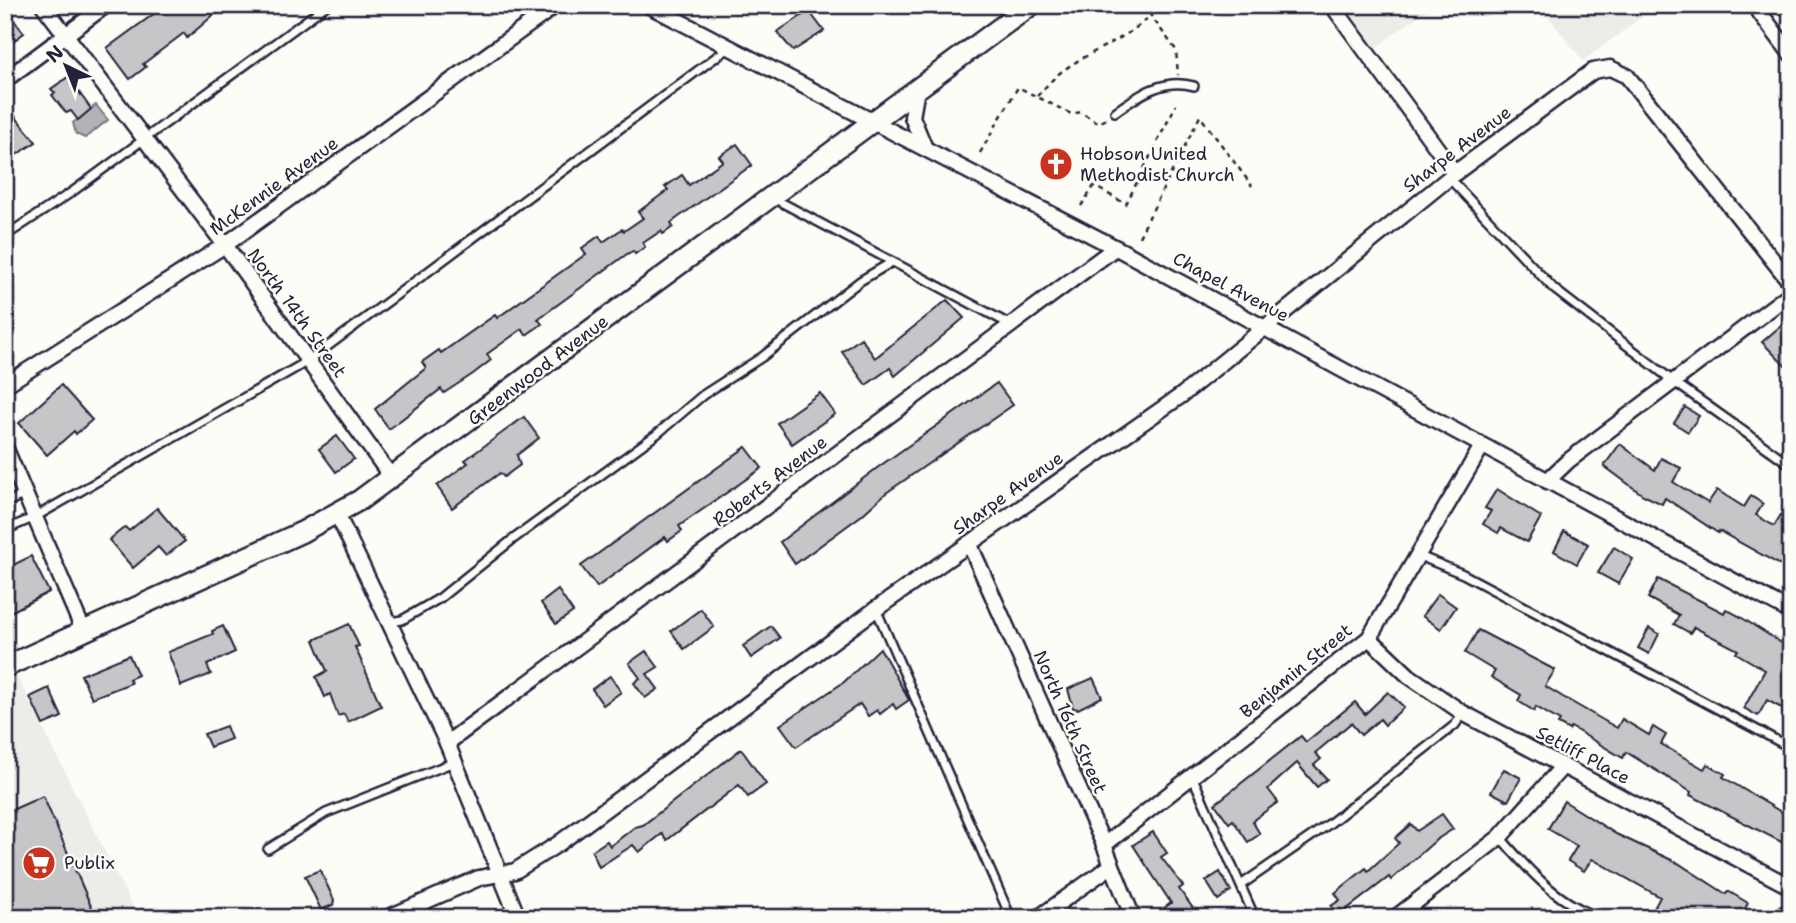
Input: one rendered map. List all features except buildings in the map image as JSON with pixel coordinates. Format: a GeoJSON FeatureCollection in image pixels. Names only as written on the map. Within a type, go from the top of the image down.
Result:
{"type":"FeatureCollection","features":[{"type":"Feature","properties":{"kind":"street","name":"North 14th Street"},"geometry":{"type":"LineString","coordinates":[[43,5],[225,245],[392,478]]}},
{"type":"Feature","properties":{"kind":"street"},"geometry":{"type":"LineString","coordinates":[[5,80],[106,5]]}},
{"type":"Feature","properties":{"kind":"street","name":"McKennie Avenue"},"geometry":{"type":"LineString","coordinates":[[5,385],[225,245],[556,5]]}},
{"type":"Feature","properties":{"kind":"street","name":"Chapel Avenue"},"geometry":{"type":"LineString","coordinates":[[648,5],[874,120],[1263,326],[1791,612]]}},
{"type":"Feature","properties":{"kind":"street","name":"Greenwood Avenue"},"geometry":{"type":"LineString","coordinates":[[5,667],[302,532],[392,478],[1031,5]]}},
{"type":"Feature","properties":{"kind":"street"},"geometry":{"type":"LineString","coordinates":[[1332,5],[1451,175]]}},
{"type":"Feature","properties":{"kind":"street"},"geometry":{"type":"LineString","coordinates":[[1754,5],[1791,54]]}},
{"type":"Feature","properties":{"kind":"street","name":"Sharpe Avenue"},"geometry":{"type":"LineString","coordinates":[[387,918],[479,878],[515,871],[558,844],[876,609],[1182,395],[1263,326],[1451,175],[1593,71],[1611,68],[1627,76],[1791,283]]}},
{"type":"Feature","properties":{"kind":"street"},"geometry":{"type":"LineString","coordinates":[[917,88],[912,117],[925,147]]}},
{"type":"Feature","properties":{"kind":"street","name":"Roberts Avenue"},"geometry":{"type":"LineString","coordinates":[[447,743],[1115,248]]}},
{"type":"Feature","properties":{"kind":"street"},"geometry":{"type":"LineString","coordinates":[[1547,481],[1569,461],[1791,293]]}},
{"type":"Feature","properties":{"kind":"street","name":"Benjamin Street"},"geometry":{"type":"LineString","coordinates":[[1104,845],[1369,638],[1482,446]]}},
{"type":"Feature","properties":{"kind":"street"},"geometry":{"type":"LineString","coordinates":[[7,456],[83,630]]}},
{"type":"Feature","properties":{"kind":"street"},"geometry":{"type":"LineString","coordinates":[[337,513],[447,743],[517,918]]}},
{"type":"Feature","properties":{"kind":"street","name":"North 16th Street"},"geometry":{"type":"LineString","coordinates":[[969,543],[1104,845],[1133,918]]}},
{"type":"Feature","properties":{"kind":"street","name":"Setliff Place"},"geometry":{"type":"LineString","coordinates":[[1369,638],[1409,676],[1462,713],[1791,887]]}},
{"type":"Feature","properties":{"kind":"street"},"geometry":{"type":"LineString","coordinates":[[1395,918],[1500,837],[1563,766]]}},
{"type":"Feature","properties":{"kind":"street"},"geometry":{"type":"LineString","coordinates":[[1038,918],[1111,866]]}},
{"type":"Feature","properties":{"kind":"street"},"geometry":{"type":"LineString","coordinates":[[1779,918],[1791,909]]}},
{"type":"Feature","properties":{"kind":"lane"},"geometry":{"type":"LineString","coordinates":[[5,236],[144,139],[327,5]]}},
{"type":"Feature","properties":{"kind":"lane"},"geometry":{"type":"LineString","coordinates":[[5,530],[35,517],[308,361],[729,47]]}},
{"type":"Feature","properties":{"kind":"lane"},"geometry":{"type":"LineString","coordinates":[[1112,115],[1145,92],[1178,82],[1194,86]]}},
{"type":"Feature","properties":{"kind":"lane"},"geometry":{"type":"LineString","coordinates":[[1451,175],[1554,289],[1673,382],[1791,465]]}},
{"type":"Feature","properties":{"kind":"lane"},"geometry":{"type":"LineString","coordinates":[[771,197],[1012,325]]}},
{"type":"Feature","properties":{"kind":"lane"},"geometry":{"type":"LineString","coordinates":[[389,622],[402,620],[440,598],[512,540],[657,434],[703,396],[762,357],[860,281],[892,262]]}},
{"type":"Feature","properties":{"kind":"lane"},"geometry":{"type":"LineString","coordinates":[[5,503],[25,495]]}},
{"type":"Feature","properties":{"kind":"lane"},"geometry":{"type":"LineString","coordinates":[[1417,555],[1463,574],[1791,748]]}},
{"type":"Feature","properties":{"kind":"lane"},"geometry":{"type":"LineString","coordinates":[[876,609],[1012,918]]}},
{"type":"Feature","properties":{"kind":"lane"},"geometry":{"type":"LineString","coordinates":[[1241,885],[1403,766],[1455,725],[1462,713]]}},
{"type":"Feature","properties":{"kind":"lane"},"geometry":{"type":"LineString","coordinates":[[268,849],[326,813],[454,762]]}},
{"type":"Feature","properties":{"kind":"lane"},"geometry":{"type":"LineString","coordinates":[[1193,778],[1255,918]]}},
{"type":"Feature","properties":{"kind":"lane"},"geometry":{"type":"LineString","coordinates":[[1500,837],[1542,883],[1587,916],[1603,918]]}},
{"type":"Feature","properties":{"kind":"path"},"geometry":{"type":"LineString","coordinates":[[1143,5],[1176,50],[1178,75]]}},
{"type":"Feature","properties":{"kind":"path"},"geometry":{"type":"LineString","coordinates":[[1037,96],[1060,72],[1106,45],[1133,33],[1151,15]]}},
{"type":"Feature","properties":{"kind":"path"},"geometry":{"type":"LineString","coordinates":[[980,153],[1018,87],[1071,114],[1081,112],[1098,123],[1112,115]]}},
{"type":"Feature","properties":{"kind":"path"},"geometry":{"type":"LineString","coordinates":[[1081,206],[1094,186],[1126,204],[1176,105]]}},
{"type":"Feature","properties":{"kind":"path"},"geometry":{"type":"LineString","coordinates":[[1139,237],[1200,116],[1252,186]]}},
{"type":"Feature","properties":{"kind":"shaded area"},"geometry":{"type":"Polygon","coordinates":[[[1344,5],[1433,5],[1375,48],[1344,5]]]}},
{"type":"Feature","properties":{"kind":"shaded area"},"geometry":{"type":"Polygon","coordinates":[[[1539,5],[1658,5],[1583,61],[1539,5]]]}},
{"type":"Feature","properties":{"kind":"shaded area"},"geometry":{"type":"Polygon","coordinates":[[[96,105],[108,120],[85,138],[76,134],[73,123],[96,105]]]}},
{"type":"Feature","properties":{"kind":"shaded area"},"geometry":{"type":"Polygon","coordinates":[[[17,676],[138,918],[5,918],[5,677],[17,676]]]}},
{"type":"Feature","properties":{"kind":"place","name":"Hobson United Methodist Church"},"geometry":{"type":"Point","coordinates":[1056,164]}},
{"type":"Feature","properties":{"kind":"place","name":"Publix"},"geometry":{"type":"Point","coordinates":[39,863]}}]}
